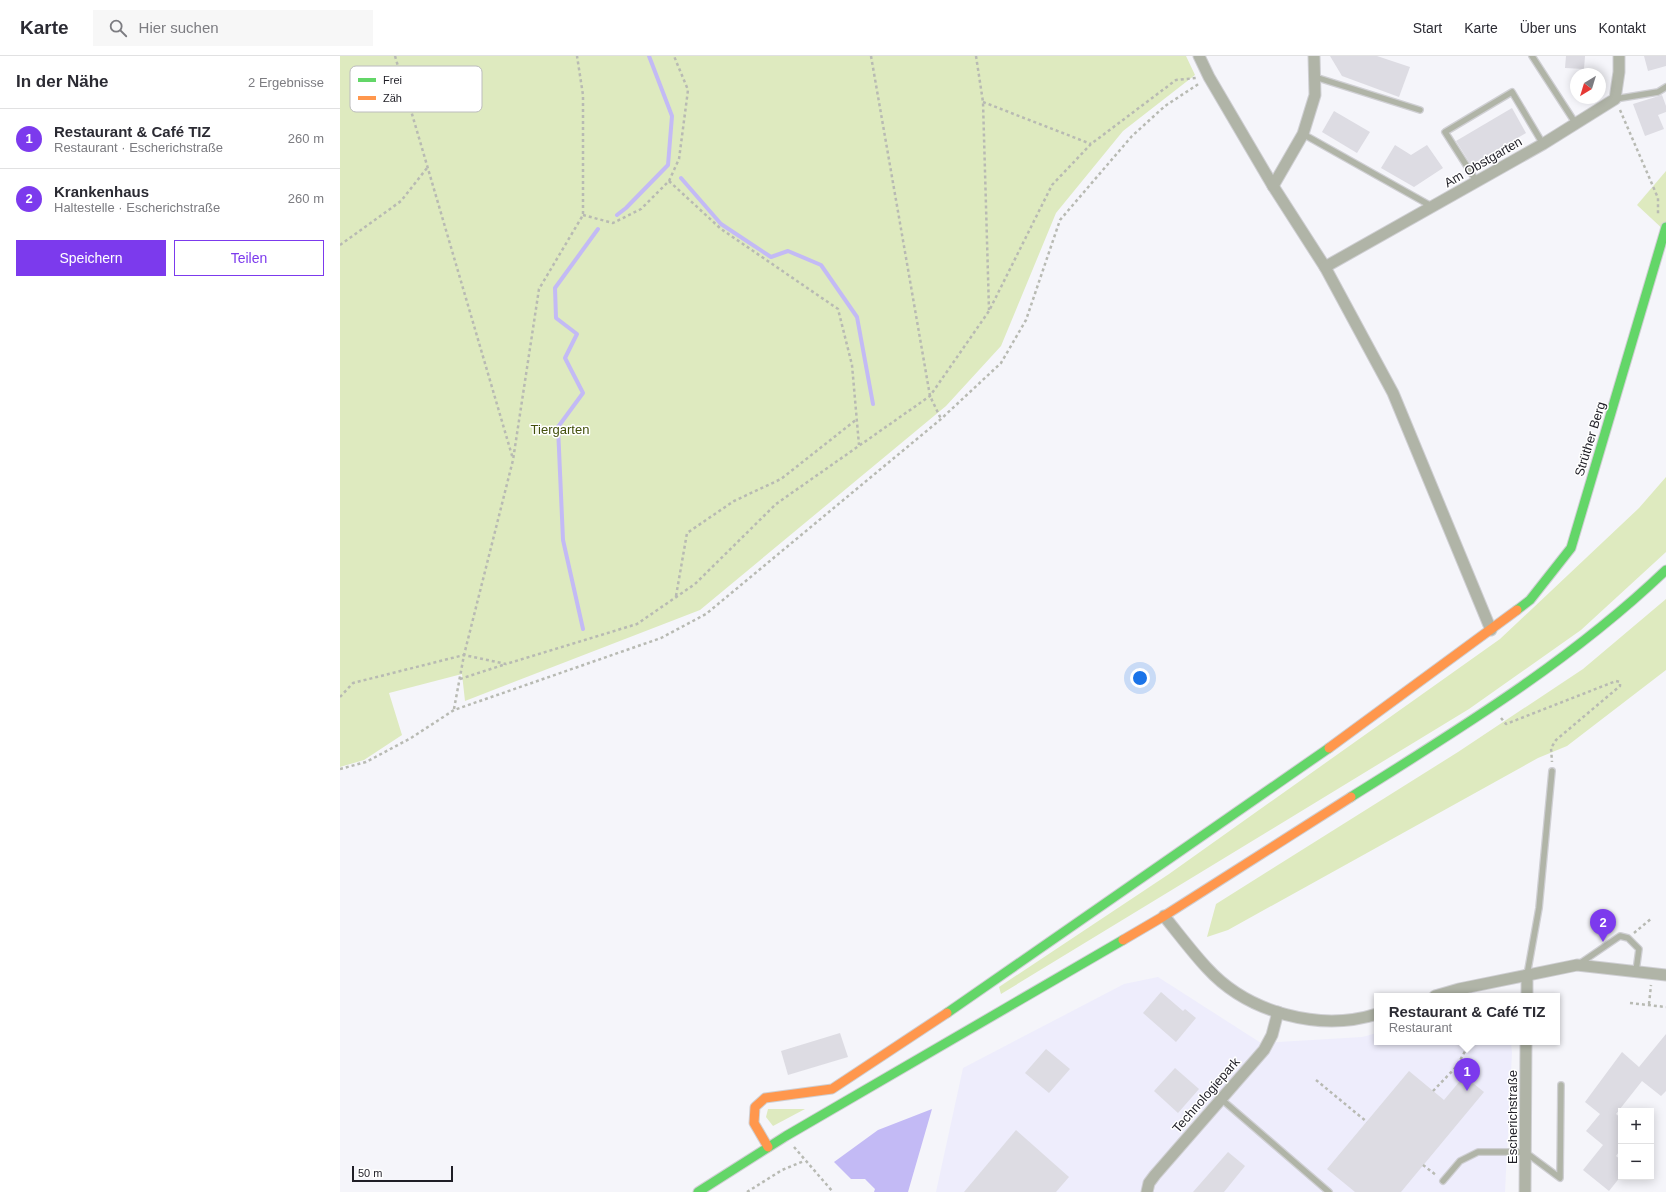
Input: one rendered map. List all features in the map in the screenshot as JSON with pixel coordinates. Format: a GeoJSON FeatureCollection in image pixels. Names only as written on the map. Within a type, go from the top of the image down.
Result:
{"type":"FeatureCollection","features":[{"type":"Feature","properties":{"kind":"street"},"geometry":{"type":"LineString","coordinates":[[1199,56],[1209,77],[1273,186],[1325,268],[1393,393],[1491,630]]}},
{"type":"Feature","properties":{"kind":"street"},"geometry":{"type":"LineString","coordinates":[[1273,186],[1303,134],[1315,95],[1314,56]]}},
{"type":"Feature","properties":{"kind":"street"},"geometry":{"type":"LineString","coordinates":[[1615,99],[1619,72],[1618,56]]}},
{"type":"Feature","properties":{"kind":"street","name":"Am Obstgarten"},"geometry":{"type":"LineString","coordinates":[[1325,268],[1543,144],[1615,99]]}},
{"type":"Feature","properties":{"kind":"street","name":"Strüther Berg"},"geometry":{"type":"LineString","coordinates":[[768,1147],[754,1123],[755,1107],[765,1098],[832,1089],[903,1044],[1287,778],[1530,600],[1571,548],[1664,243],[1666,227]]}},
{"type":"Feature","properties":{"kind":"street"},"geometry":{"type":"LineString","coordinates":[[698,1192],[786,1136],[1164,916],[1492,708],[1565,654],[1645,590],[1666,570]]}},
{"type":"Feature","properties":{"kind":"street"},"geometry":{"type":"LineString","coordinates":[[1164,916],[1208,969],[1240,995],[1278,1012],[1313,1021],[1360,1019],[1374,1015]]}},
{"type":"Feature","properties":{"kind":"street"},"geometry":{"type":"LineString","coordinates":[[1445,993],[1577,965],[1666,975]]}},
{"type":"Feature","properties":{"kind":"street"},"geometry":{"type":"LineString","coordinates":[[1527,975],[1527,993]]}},
{"type":"Feature","properties":{"kind":"street","name":"Technologiepark"},"geometry":{"type":"LineString","coordinates":[[1147,1192],[1149,1183],[1155,1175],[1220,1098],[1264,1050],[1272,1035],[1278,1012]]}},
{"type":"Feature","properties":{"kind":"street","name":"Escherichstraße"},"geometry":{"type":"LineString","coordinates":[[1525,1192],[1526,1045]]}},
{"type":"Feature","properties":{"kind":"lane"},"geometry":{"type":"LineString","coordinates":[[1532,56],[1576,124]]}},
{"type":"Feature","properties":{"kind":"lane"},"geometry":{"type":"LineString","coordinates":[[1314,77],[1420,110]]}},
{"type":"Feature","properties":{"kind":"lane"},"geometry":{"type":"LineString","coordinates":[[1615,99],[1658,92],[1666,87]]}},
{"type":"Feature","properties":{"kind":"lane"},"geometry":{"type":"LineString","coordinates":[[1477,182],[1444,132],[1512,92],[1543,144]]}},
{"type":"Feature","properties":{"kind":"lane"},"geometry":{"type":"LineString","coordinates":[[1303,134],[1434,207]]}},
{"type":"Feature","properties":{"kind":"lane"},"geometry":{"type":"LineString","coordinates":[[1527,975],[1539,908],[1552,771]]}},
{"type":"Feature","properties":{"kind":"lane"},"geometry":{"type":"LineString","coordinates":[[1577,965],[1620,936],[1628,938],[1639,949],[1636,971]]}},
{"type":"Feature","properties":{"kind":"lane"},"geometry":{"type":"LineString","coordinates":[[1443,1181],[1460,1161],[1478,1152],[1525,1152],[1560,1178],[1561,1085]]}},
{"type":"Feature","properties":{"kind":"lane"},"geometry":{"type":"LineString","coordinates":[[1220,1098],[1329,1192]]}},
{"type":"Feature","properties":{"kind":"path"},"geometry":{"type":"LineString","coordinates":[[395,56],[398,66]]}},
{"type":"Feature","properties":{"kind":"path"},"geometry":{"type":"LineString","coordinates":[[454,710],[464,655],[513,460],[539,289],[584,215],[583,95],[577,56]]}},
{"type":"Feature","properties":{"kind":"path"},"geometry":{"type":"LineString","coordinates":[[584,215],[613,223],[641,209],[669,181],[679,159],[688,90],[674,56]]}},
{"type":"Feature","properties":{"kind":"path"},"geometry":{"type":"LineString","coordinates":[[871,56],[930,396],[941,419]]}},
{"type":"Feature","properties":{"kind":"path"},"geometry":{"type":"LineString","coordinates":[[976,56],[983,102],[989,311]]}},
{"type":"Feature","properties":{"kind":"path"},"geometry":{"type":"LineString","coordinates":[[460,679],[637,624],[695,584],[776,504],[930,396],[989,311],[1052,185],[1091,144],[1176,80],[1209,77]]}},
{"type":"Feature","properties":{"kind":"path"},"geometry":{"type":"LineString","coordinates":[[340,769],[366,762],[411,738],[454,710],[661,638],[706,614],[941,419],[1002,363],[1026,320],[1060,220],[1132,136],[1165,106],[1209,77]]}},
{"type":"Feature","properties":{"kind":"path"},"geometry":{"type":"LineString","coordinates":[[1615,99],[1658,198],[1657,216],[1662,217]]}},
{"type":"Feature","properties":{"kind":"path"},"geometry":{"type":"LineString","coordinates":[[983,102],[1091,144]]}},
{"type":"Feature","properties":{"kind":"path"},"geometry":{"type":"LineString","coordinates":[[412,112],[513,460]]}},
{"type":"Feature","properties":{"kind":"path"},"geometry":{"type":"LineString","coordinates":[[340,244],[401,201],[428,167]]}},
{"type":"Feature","properties":{"kind":"path"},"geometry":{"type":"LineString","coordinates":[[669,181],[721,229],[838,309],[852,365],[859,446]]}},
{"type":"Feature","properties":{"kind":"path"},"geometry":{"type":"LineString","coordinates":[[676,597],[687,533],[734,502],[781,479],[857,418]]}},
{"type":"Feature","properties":{"kind":"path"},"geometry":{"type":"LineString","coordinates":[[340,697],[353,683],[464,655],[506,664]]}},
{"type":"Feature","properties":{"kind":"path"},"geometry":{"type":"LineString","coordinates":[[1500,718],[1506,724],[1616,681],[1620,682],[1620,686],[1556,740],[1552,748],[1552,771]]}},
{"type":"Feature","properties":{"kind":"path"},"geometry":{"type":"LineString","coordinates":[[1628,938],[1652,918]]}},
{"type":"Feature","properties":{"kind":"path"},"geometry":{"type":"LineString","coordinates":[[1648,1004],[1653,973]]}},
{"type":"Feature","properties":{"kind":"path"},"geometry":{"type":"LineString","coordinates":[[1630,1003],[1666,1007]]}},
{"type":"Feature","properties":{"kind":"path"},"geometry":{"type":"LineString","coordinates":[[1433,1091],[1457,1066],[1468,1045]]}},
{"type":"Feature","properties":{"kind":"path"},"geometry":{"type":"LineString","coordinates":[[1316,1080],[1367,1122]]}},
{"type":"Feature","properties":{"kind":"path"},"geometry":{"type":"LineString","coordinates":[[786,1136],[804,1160],[833,1192]]}},
{"type":"Feature","properties":{"kind":"path"},"geometry":{"type":"LineString","coordinates":[[747,1192],[782,1170],[804,1160]]}},
{"type":"Feature","properties":{"kind":"path"},"geometry":{"type":"LineString","coordinates":[[1424,1165],[1443,1181]]}},
{"type":"Feature","properties":{"kind":"shaded area"},"geometry":{"type":"Polygon","coordinates":[[[1158,977],[1261,1043],[1362,1037],[1374,1034],[1374,1045],[1511,1045],[1505,1192],[936,1192],[963,1068],[1124,984],[1158,977]]]}},
{"type":"Feature","properties":{"kind":"shaded area"},"geometry":{"type":"Polygon","coordinates":[[[932,1109],[908,1192],[874,1192],[875,1189],[865,1179],[851,1179],[834,1162],[878,1130],[932,1109]]]}},
{"type":"Feature","properties":{"kind":"green space","name":"Tiergarten"},"geometry":{"type":"Polygon","coordinates":[[[340,56],[1186,56],[1195,75],[1123,131],[1056,213],[1001,346],[946,406],[700,610],[465,701],[462,674],[389,693],[402,735],[364,760],[340,767],[340,56]]]}},
{"type":"Feature","properties":{"kind":"green space"},"geometry":{"type":"Polygon","coordinates":[[[1666,171],[1666,232],[1637,205],[1666,171]]]}},
{"type":"Feature","properties":{"kind":"green space"},"geometry":{"type":"Polygon","coordinates":[[[1666,477],[1666,552],[1581,630],[1469,709],[1001,994],[999,987],[1169,874],[1500,639],[1639,508],[1666,477]]]}},
{"type":"Feature","properties":{"kind":"green space"},"geometry":{"type":"Polygon","coordinates":[[[1666,599],[1666,670],[1567,746],[1538,758],[1228,930],[1207,937],[1216,904],[1458,752],[1583,669],[1666,599]]]}},
{"type":"Feature","properties":{"kind":"green space"},"geometry":{"type":"Polygon","coordinates":[[[768,1109],[805,1109],[773,1126],[766,1117],[768,1109]]]}},
{"type":"Feature","properties":{"kind":"building"},"geometry":{"type":"Polygon","coordinates":[[[1330,56],[1377,56],[1410,67],[1399,97],[1342,76],[1330,56]]]}},
{"type":"Feature","properties":{"kind":"building"},"geometry":{"type":"Polygon","coordinates":[[[1566,56],[1585,56],[1584,68],[1565,68],[1566,56]]]}},
{"type":"Feature","properties":{"kind":"building"},"geometry":{"type":"Polygon","coordinates":[[[1644,56],[1666,56],[1666,66],[1648,71],[1644,56]]]}},
{"type":"Feature","properties":{"kind":"building"},"geometry":{"type":"Polygon","coordinates":[[[1662,95],[1666,106],[1666,112],[1658,115],[1664,129],[1645,136],[1633,104],[1662,95]]]}},
{"type":"Feature","properties":{"kind":"building"},"geometry":{"type":"Polygon","coordinates":[[[1512,108],[1526,133],[1471,165],[1456,141],[1512,108]]]}},
{"type":"Feature","properties":{"kind":"building"},"geometry":{"type":"Polygon","coordinates":[[[1334,111],[1370,132],[1357,153],[1322,132],[1334,111]]]}},
{"type":"Feature","properties":{"kind":"building"},"geometry":{"type":"Polygon","coordinates":[[[1395,145],[1411,155],[1427,145],[1443,168],[1414,187],[1381,168],[1395,145]]]}},
{"type":"Feature","properties":{"kind":"building"},"geometry":{"type":"Polygon","coordinates":[[[1161,992],[1183,1011],[1185,1009],[1196,1018],[1176,1042],[1143,1013],[1161,992]]]}},
{"type":"Feature","properties":{"kind":"building"},"geometry":{"type":"Polygon","coordinates":[[[840,1033],[848,1057],[788,1075],[781,1051],[840,1033]]]}},
{"type":"Feature","properties":{"kind":"building"},"geometry":{"type":"Polygon","coordinates":[[[1666,1034],[1666,1091],[1661,1096],[1642,1081],[1621,1108],[1618,1108],[1616,1114],[1618,1116],[1618,1153],[1616,1156],[1618,1158],[1618,1180],[1609,1191],[1583,1170],[1603,1145],[1586,1131],[1600,1114],[1585,1102],[1622,1052],[1639,1067],[1666,1034]]]}},
{"type":"Feature","properties":{"kind":"building"},"geometry":{"type":"Polygon","coordinates":[[[1046,1049],[1070,1069],[1049,1093],[1025,1073],[1046,1049]]]}},
{"type":"Feature","properties":{"kind":"building"},"geometry":{"type":"Polygon","coordinates":[[[1175,1068],[1199,1089],[1178,1113],[1154,1091],[1175,1068]]]}},
{"type":"Feature","properties":{"kind":"building"},"geometry":{"type":"Polygon","coordinates":[[[1409,1071],[1444,1100],[1464,1076],[1484,1092],[1401,1192],[1355,1192],[1327,1169],[1409,1071]]]}},
{"type":"Feature","properties":{"kind":"building"},"geometry":{"type":"Polygon","coordinates":[[[1016,1130],[1069,1177],[1056,1192],[964,1192],[1016,1130]]]}},
{"type":"Feature","properties":{"kind":"building"},"geometry":{"type":"Polygon","coordinates":[[[1228,1152],[1245,1166],[1224,1192],[1193,1192],[1228,1152]]]}},
{"type":"Feature","properties":{"kind":"waterway"},"geometry":{"type":"LineString","coordinates":[[617,215],[626,208],[668,165],[672,116],[649,56]]}},
{"type":"Feature","properties":{"kind":"waterway"},"geometry":{"type":"LineString","coordinates":[[681,178],[721,224],[771,257],[788,251],[821,265],[857,317],[873,404]]}},
{"type":"Feature","properties":{"kind":"waterway"},"geometry":{"type":"LineString","coordinates":[[583,629],[563,540],[558,427],[583,393],[565,358],[577,334],[556,318],[555,288],[598,229]]}},
{"type":"Feature","properties":{"kind":"traffic: fast"},"geometry":{"type":"LineString","coordinates":[[1517,610],[1530,600],[1571,548],[1666,227]]}},
{"type":"Feature","properties":{"kind":"traffic: fast"},"geometry":{"type":"LineString","coordinates":[[1351,797],[1474,719],[1554,663],[1593,634],[1666,570]]}},
{"type":"Feature","properties":{"kind":"traffic: fast"},"geometry":{"type":"LineString","coordinates":[[947,1013],[1329,748]]}},
{"type":"Feature","properties":{"kind":"traffic: fast"},"geometry":{"type":"LineString","coordinates":[[698,1192],[786,1136],[1123,940]]}},
{"type":"Feature","properties":{"kind":"traffic: slow"},"geometry":{"type":"LineString","coordinates":[[1329,748],[1517,610]]}},
{"type":"Feature","properties":{"kind":"traffic: slow"},"geometry":{"type":"LineString","coordinates":[[1123,940],[1164,916],[1351,797]]}},
{"type":"Feature","properties":{"kind":"traffic: slow"},"geometry":{"type":"LineString","coordinates":[[768,1147],[754,1123],[755,1107],[765,1098],[832,1089],[947,1013]]}},
{"type":"Feature","properties":{"kind":"place","name":"Krankenhaus"},"geometry":{"type":"Point","coordinates":[1603,942]}},
{"type":"Feature","properties":{"kind":"place","name":"Restaurant & Café TIZ"},"geometry":{"type":"Point","coordinates":[1467,1091]}}]}
